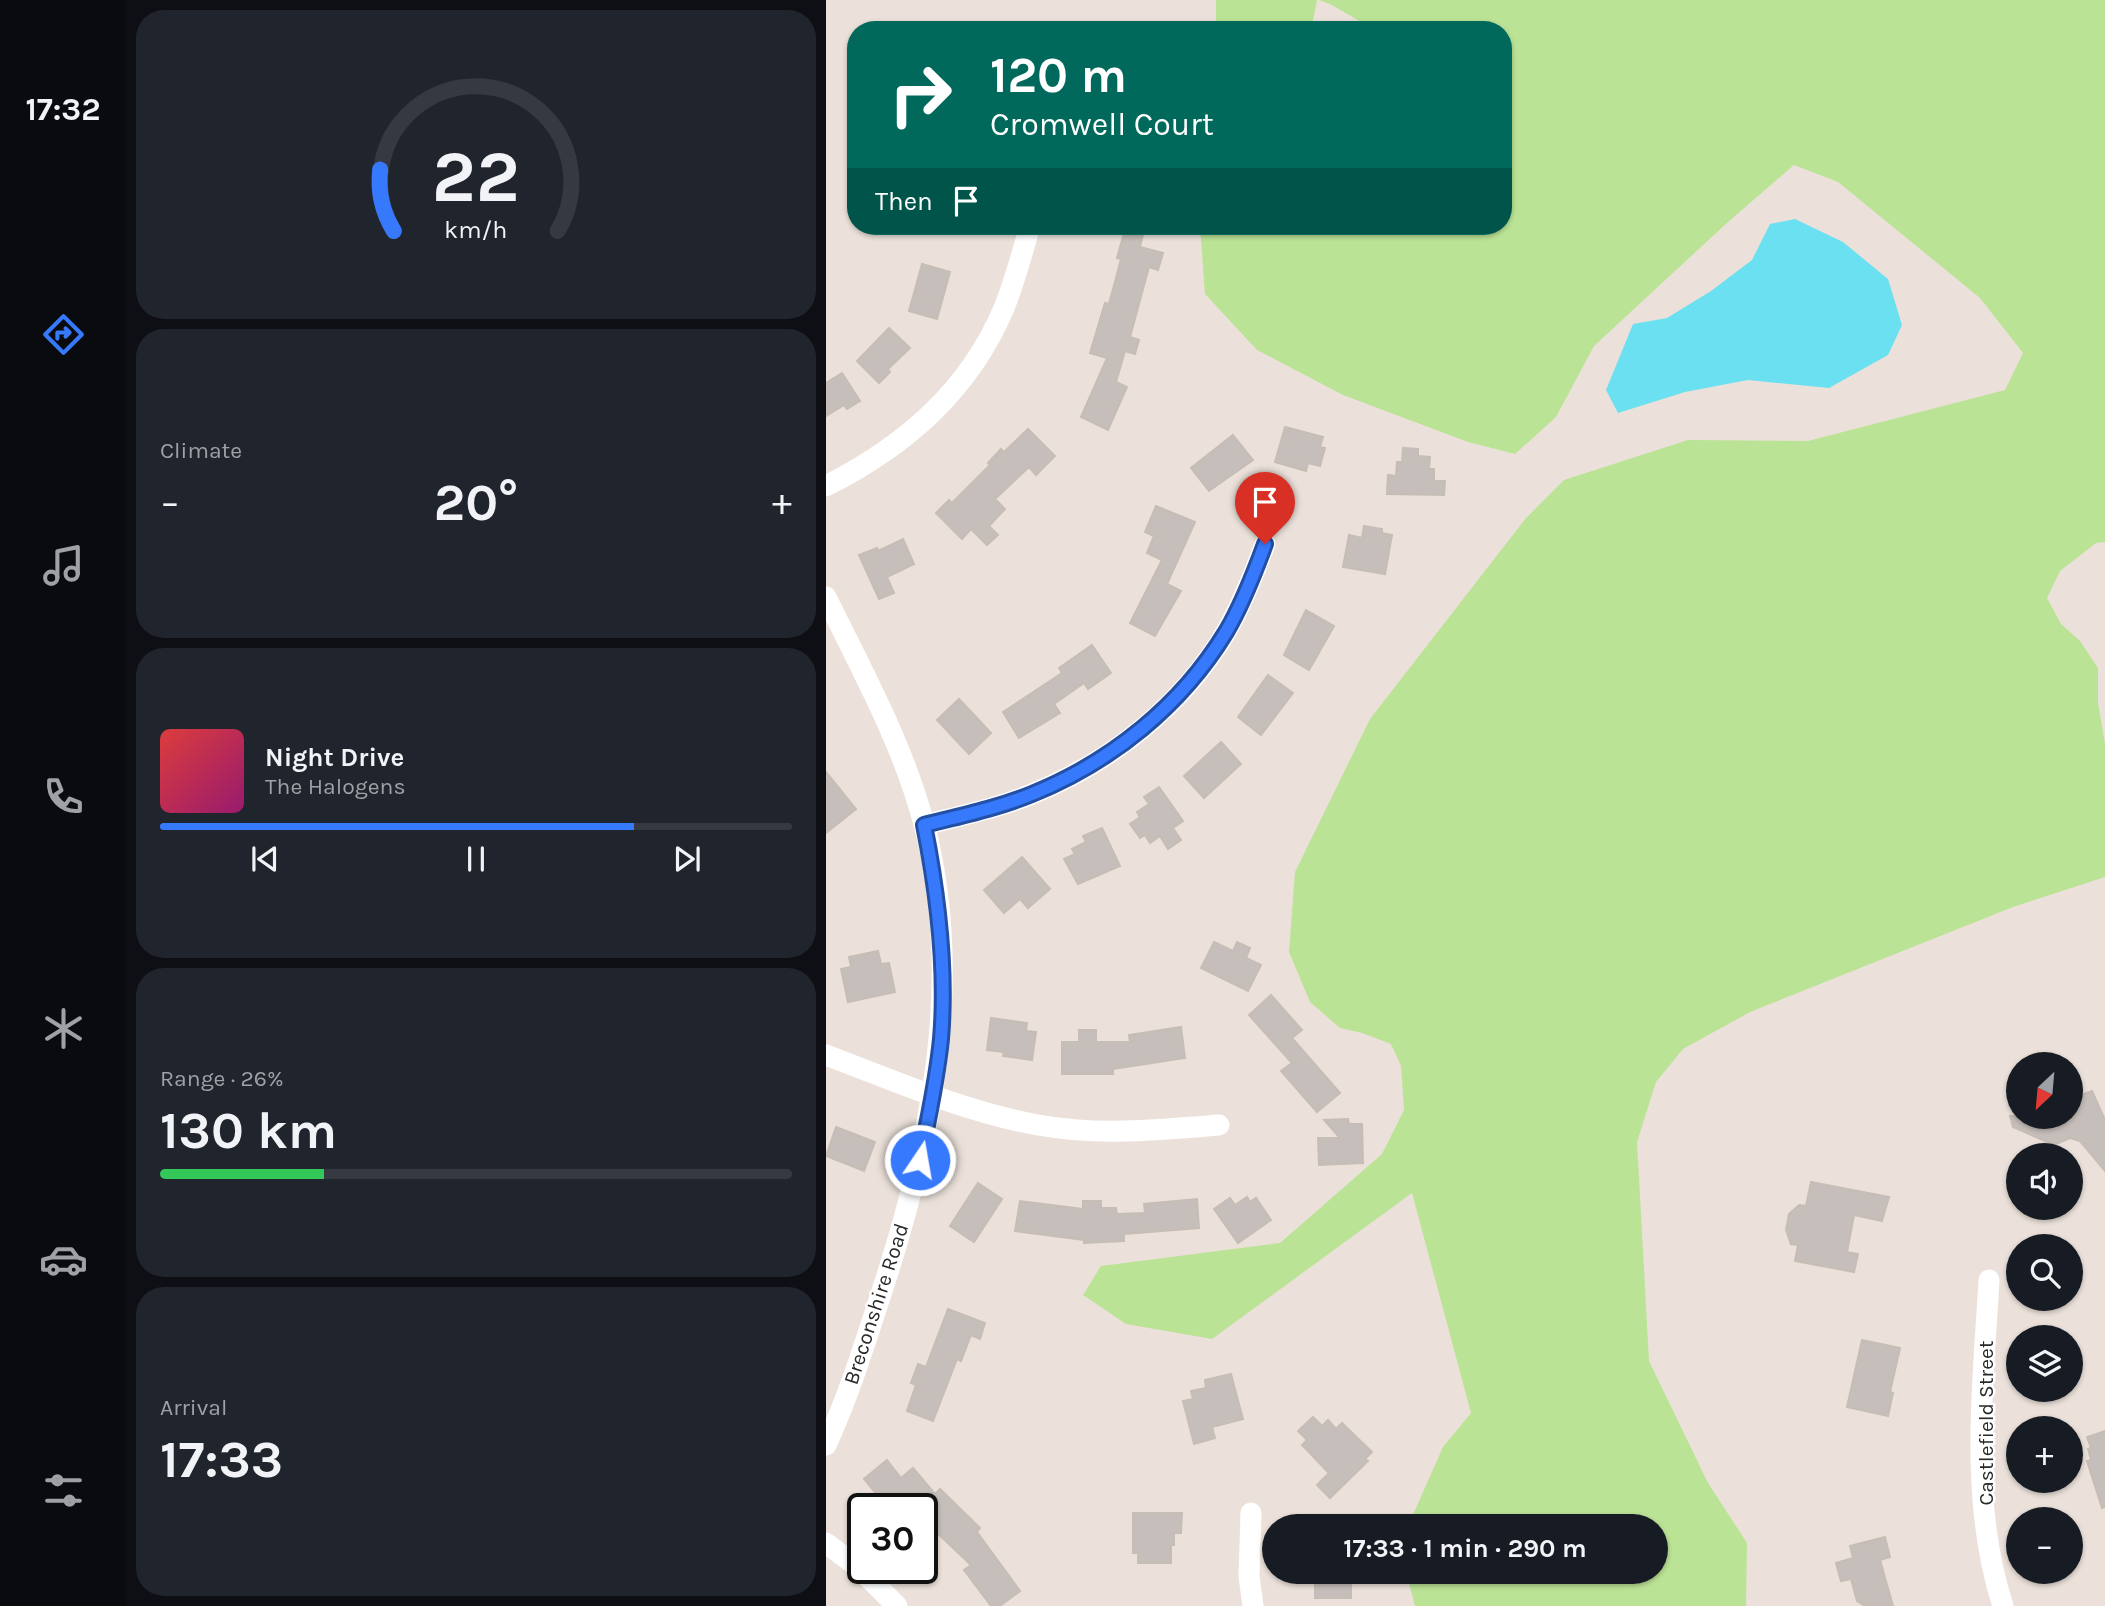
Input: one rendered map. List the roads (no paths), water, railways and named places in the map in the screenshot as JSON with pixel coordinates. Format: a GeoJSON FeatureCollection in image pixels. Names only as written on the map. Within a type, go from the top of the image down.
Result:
{"type":"FeatureCollection","features":[{"type":"Feature","properties":{"kind":"street"},"geometry":{"type":"LineString","coordinates":[[826,486],[885,453],[916,429],[944,401],[988,340],[1004,309],[1027,235]]}},
{"type":"Feature","properties":{"kind":"street"},"geometry":{"type":"LineString","coordinates":[[924,825],[1031,795],[1074,775],[1142,729],[1192,679],[1226,632],[1265,544]]}},
{"type":"Feature","properties":{"kind":"street","name":"Breconshire Road"},"geometry":{"type":"LineString","coordinates":[[826,597],[904,762],[924,825],[940,928],[941,1037],[933,1096],[915,1182],[857,1368],[826,1445]]}},
{"type":"Feature","properties":{"kind":"street"},"geometry":{"type":"LineString","coordinates":[[826,1055],[984,1113],[1039,1125],[1098,1131],[1219,1125]]}},
{"type":"Feature","properties":{"kind":"street","name":"Castlefield Street"},"geometry":{"type":"LineString","coordinates":[[1989,1280],[1981,1445],[1989,1548],[2003,1606]]}},
{"type":"Feature","properties":{"kind":"street"},"geometry":{"type":"LineString","coordinates":[[1251,1513],[1249,1576],[1253,1606]]}},
{"type":"Feature","properties":{"kind":"street"},"geometry":{"type":"LineString","coordinates":[[826,1543],[859,1568],[897,1606]]}},
{"type":"Feature","properties":{"kind":"water"},"geometry":{"type":"Polygon","coordinates":[[[1795,219],[1843,242],[1888,279],[1902,325],[1888,355],[1829,388],[1748,380],[1685,392],[1618,413],[1606,390],[1633,324],[1667,318],[1711,291],[1752,260],[1770,224],[1795,219]]]}}]}
